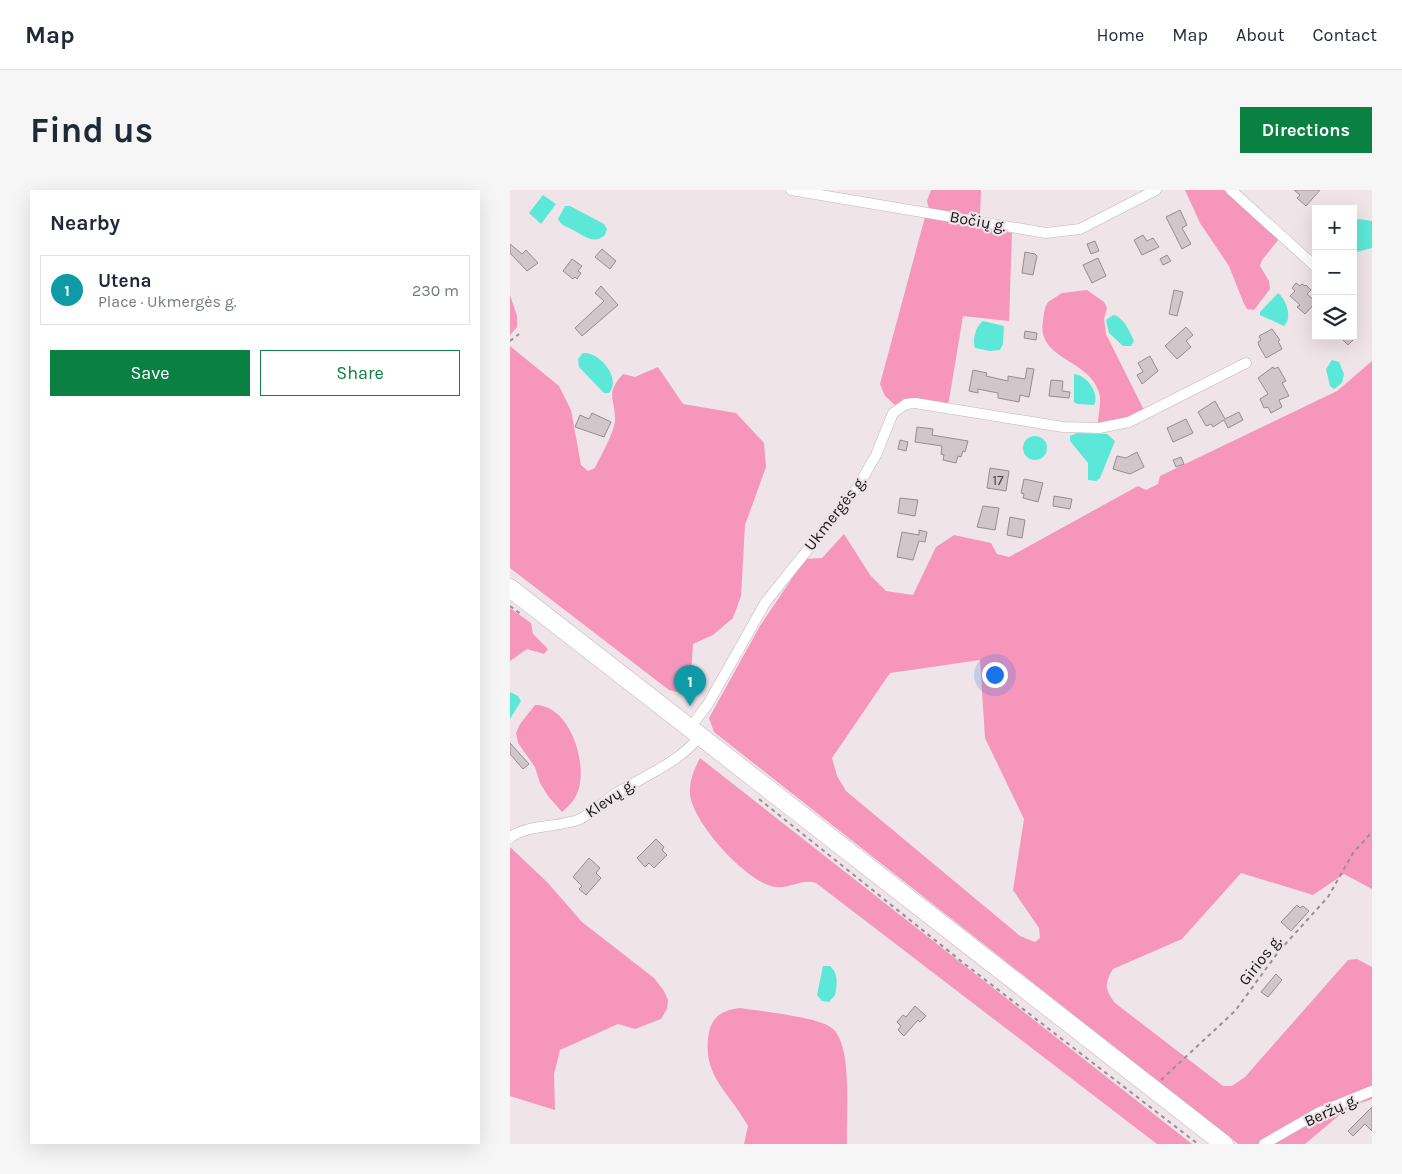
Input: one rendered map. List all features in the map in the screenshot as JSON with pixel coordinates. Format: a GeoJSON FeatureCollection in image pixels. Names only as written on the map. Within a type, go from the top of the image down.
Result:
{"type":"FeatureCollection","features":[{"type":"Feature","properties":{"kind":"highway"},"geometry":{"type":"LineString","coordinates":[[510,588],[1224,1144]]}},
{"type":"Feature","properties":{"kind":"street","name":"Bočių g."},"geometry":{"type":"LineString","coordinates":[[791,190],[1046,233],[1080,228],[1156,190]]}},
{"type":"Feature","properties":{"kind":"street"},"geometry":{"type":"LineString","coordinates":[[1231,190],[1312,263]]}},
{"type":"Feature","properties":{"kind":"street","name":"Ukmergės g."},"geometry":{"type":"LineString","coordinates":[[695,732],[708,704],[765,603],[858,488],[876,455],[887,423],[900,408],[915,403],[1062,427],[1106,427],[1129,422],[1246,363]]}},
{"type":"Feature","properties":{"kind":"street","name":"Klevų g."},"geometry":{"type":"LineString","coordinates":[[512,832],[529,831],[580,819],[641,777],[673,760],[692,746],[695,732]]}},
{"type":"Feature","properties":{"kind":"street","name":"Beržų g."},"geometry":{"type":"LineString","coordinates":[[1264,1144],[1318,1113],[1372,1091]]}},
{"type":"Feature","properties":{"kind":"path"},"geometry":{"type":"LineString","coordinates":[[510,341],[520,334]]}},
{"type":"Feature","properties":{"kind":"path"},"geometry":{"type":"LineString","coordinates":[[510,606],[525,617]]}},
{"type":"Feature","properties":{"kind":"path"},"geometry":{"type":"LineString","coordinates":[[753,795],[966,965],[1198,1144]]}},
{"type":"Feature","properties":{"kind":"path","name":"Girios g."},"geometry":{"type":"LineString","coordinates":[[1152,1089],[1235,1011],[1279,951],[1328,896],[1353,854],[1372,832]]}},
{"type":"Feature","properties":{"kind":"shaded area"},"geometry":{"type":"Polygon","coordinates":[[[931,190],[981,190],[980,216],[929,209],[927,201],[931,190]]]}},
{"type":"Feature","properties":{"kind":"shaded area"},"geometry":{"type":"Polygon","coordinates":[[[1185,190],[1224,190],[1279,239],[1262,260],[1260,266],[1269,281],[1270,289],[1254,310],[1247,309],[1244,304],[1229,266],[1200,223],[1185,190]]]}},
{"type":"Feature","properties":{"kind":"shaded area"},"geometry":{"type":"Polygon","coordinates":[[[543,195],[556,204],[541,224],[529,213],[543,195]]]}},
{"type":"Feature","properties":{"kind":"shaded area"},"geometry":{"type":"Polygon","coordinates":[[[565,206],[570,206],[604,224],[607,229],[605,235],[601,238],[592,239],[560,223],[558,219],[565,206]]]}},
{"type":"Feature","properties":{"kind":"shaded area"},"geometry":{"type":"Polygon","coordinates":[[[925,217],[1012,233],[1009,321],[963,316],[948,406],[904,401],[895,405],[885,396],[880,384],[925,217]]]}},
{"type":"Feature","properties":{"kind":"shaded area"},"geometry":{"type":"Polygon","coordinates":[[[1357,220],[1372,221],[1372,248],[1357,252],[1357,250],[1357,220]]]}},
{"type":"Feature","properties":{"kind":"shaded area"},"geometry":{"type":"Polygon","coordinates":[[[1087,290],[1104,302],[1107,308],[1104,319],[1106,334],[1144,410],[1128,418],[1098,423],[1100,396],[1093,381],[1085,372],[1055,351],[1047,343],[1043,334],[1044,313],[1048,302],[1062,293],[1087,290]]]}},
{"type":"Feature","properties":{"kind":"shaded area"},"geometry":{"type":"Polygon","coordinates":[[[1278,293],[1284,300],[1288,314],[1287,323],[1284,326],[1260,315],[1260,312],[1278,293]]]}},
{"type":"Feature","properties":{"kind":"shaded area"},"geometry":{"type":"Polygon","coordinates":[[[510,295],[517,316],[517,327],[510,335],[510,295]]]}},
{"type":"Feature","properties":{"kind":"shaded area"},"geometry":{"type":"Polygon","coordinates":[[[1113,315],[1120,318],[1128,329],[1134,341],[1131,346],[1123,346],[1109,333],[1106,320],[1113,315]]]}},
{"type":"Feature","properties":{"kind":"shaded area"},"geometry":{"type":"Polygon","coordinates":[[[983,321],[1004,326],[1003,344],[1000,350],[990,351],[975,348],[975,333],[983,321]]]}},
{"type":"Feature","properties":{"kind":"shaded area"},"geometry":{"type":"Polygon","coordinates":[[[510,346],[559,386],[571,410],[581,465],[588,471],[595,468],[612,432],[615,414],[612,392],[617,381],[623,374],[635,377],[658,367],[683,404],[736,413],[764,443],[766,467],[745,525],[741,596],[733,618],[713,635],[693,644],[690,690],[685,694],[669,690],[510,568],[510,346]]]}},
{"type":"Feature","properties":{"kind":"shaded area"},"geometry":{"type":"Polygon","coordinates":[[[583,353],[596,356],[611,373],[613,380],[609,393],[604,393],[579,367],[578,359],[583,353]]]}},
{"type":"Feature","properties":{"kind":"shaded area"},"geometry":{"type":"Polygon","coordinates":[[[1332,360],[1339,362],[1344,374],[1342,383],[1334,389],[1330,386],[1326,369],[1332,360]]]}},
{"type":"Feature","properties":{"kind":"shaded area"},"geometry":{"type":"Polygon","coordinates":[[[1372,361],[1372,889],[1344,874],[1313,895],[1241,873],[1182,939],[1113,969],[1107,982],[1109,994],[1115,1003],[1223,1086],[1232,1086],[1245,1077],[1348,960],[1357,959],[1372,967],[1372,1099],[1349,1107],[1305,1144],[1238,1144],[714,732],[709,718],[760,626],[805,559],[822,558],[844,534],[870,575],[886,591],[913,595],[936,547],[954,535],[991,543],[997,554],[1009,557],[1138,486],[1146,490],[1158,484],[1160,476],[1337,391],[1372,361]],[[980,660],[890,673],[832,758],[837,776],[846,791],[1020,936],[1035,942],[1040,938],[1039,928],[1013,890],[1024,819],[985,738],[980,660]]]}},
{"type":"Feature","properties":{"kind":"shaded area"},"geometry":{"type":"Polygon","coordinates":[[[1074,374],[1088,381],[1094,391],[1094,405],[1077,404],[1074,402],[1074,374]]]}},
{"type":"Feature","properties":{"kind":"shaded area"},"geometry":{"type":"Polygon","coordinates":[[[1077,433],[1107,434],[1115,441],[1100,478],[1096,481],[1088,480],[1088,463],[1070,441],[1070,436],[1077,433]]]}},
{"type":"Feature","properties":{"kind":"shaded area"},"geometry":{"type":"Polygon","coordinates":[[[1035,436],[1043,440],[1047,448],[1043,456],[1035,460],[1027,456],[1023,448],[1027,440],[1035,436]]]}},
{"type":"Feature","properties":{"kind":"shaded area"},"geometry":{"type":"Polygon","coordinates":[[[510,608],[531,623],[533,634],[548,649],[544,654],[527,649],[510,661],[510,608]]]}},
{"type":"Feature","properties":{"kind":"shaded area"},"geometry":{"type":"Polygon","coordinates":[[[510,692],[518,696],[521,701],[510,719],[510,692]]]}},
{"type":"Feature","properties":{"kind":"shaded area"},"geometry":{"type":"Polygon","coordinates":[[[535,705],[547,708],[558,714],[567,725],[578,751],[580,779],[578,791],[572,803],[562,812],[548,796],[540,783],[535,767],[518,743],[516,733],[520,724],[535,705]]]}},
{"type":"Feature","properties":{"kind":"shaded area"},"geometry":{"type":"Polygon","coordinates":[[[700,758],[1192,1144],[1157,1144],[816,883],[806,882],[786,887],[775,887],[763,883],[750,875],[710,835],[693,806],[690,785],[700,758]]]}},
{"type":"Feature","properties":{"kind":"shaded area"},"geometry":{"type":"Polygon","coordinates":[[[510,847],[547,882],[582,922],[654,978],[668,1000],[667,1009],[661,1019],[635,1029],[618,1024],[560,1050],[554,1074],[555,1110],[510,1096],[510,847]]]}},
{"type":"Feature","properties":{"kind":"shaded area"},"geometry":{"type":"Polygon","coordinates":[[[823,966],[830,966],[836,976],[835,995],[829,1002],[822,1001],[817,995],[823,966]]]}},
{"type":"Feature","properties":{"kind":"shaded area"},"geometry":{"type":"Polygon","coordinates":[[[740,1008],[803,1018],[816,1021],[833,1029],[839,1038],[846,1066],[847,1144],[744,1144],[748,1126],[718,1082],[709,1060],[708,1047],[709,1032],[716,1017],[729,1010],[740,1008]]]}},
{"type":"Feature","properties":{"kind":"building"},"geometry":{"type":"Polygon","coordinates":[[[1294,190],[1320,190],[1306,206],[1297,198],[1300,195],[1294,190]]]}},
{"type":"Feature","properties":{"kind":"building"},"geometry":{"type":"Polygon","coordinates":[[[1180,210],[1187,225],[1182,228],[1191,244],[1182,249],[1166,217],[1180,210]]]}},
{"type":"Feature","properties":{"kind":"building"},"geometry":{"type":"Polygon","coordinates":[[[1143,235],[1147,241],[1153,238],[1159,247],[1142,255],[1134,240],[1143,235]]]}},
{"type":"Feature","properties":{"kind":"building"},"geometry":{"type":"Polygon","coordinates":[[[1095,241],[1099,251],[1091,254],[1087,244],[1095,241]]]}},
{"type":"Feature","properties":{"kind":"building"},"geometry":{"type":"Polygon","coordinates":[[[510,244],[522,254],[526,250],[538,263],[527,271],[510,253],[510,244]]]}},
{"type":"Feature","properties":{"kind":"building"},"geometry":{"type":"Polygon","coordinates":[[[602,249],[616,261],[610,269],[595,257],[602,249]]]}},
{"type":"Feature","properties":{"kind":"building"},"geometry":{"type":"Polygon","coordinates":[[[1025,252],[1037,256],[1033,275],[1022,273],[1025,252]]]}},
{"type":"Feature","properties":{"kind":"building"},"geometry":{"type":"Polygon","coordinates":[[[1167,255],[1171,261],[1163,265],[1160,259],[1167,255]]]}},
{"type":"Feature","properties":{"kind":"building"},"geometry":{"type":"Polygon","coordinates":[[[1098,258],[1106,276],[1092,283],[1083,265],[1098,258]]]}},
{"type":"Feature","properties":{"kind":"building"},"geometry":{"type":"Polygon","coordinates":[[[572,259],[582,266],[578,271],[581,273],[577,279],[575,277],[573,279],[563,271],[572,259]]]}},
{"type":"Feature","properties":{"kind":"building"},"geometry":{"type":"Polygon","coordinates":[[[1296,283],[1300,286],[1302,284],[1306,285],[1311,290],[1307,294],[1312,298],[1312,306],[1305,314],[1297,307],[1300,305],[1290,296],[1295,291],[1292,288],[1296,283]]]}},
{"type":"Feature","properties":{"kind":"building"},"geometry":{"type":"Polygon","coordinates":[[[601,286],[618,305],[582,336],[575,328],[604,301],[595,293],[601,286]]]}},
{"type":"Feature","properties":{"kind":"building"},"geometry":{"type":"Polygon","coordinates":[[[1174,290],[1183,292],[1177,316],[1169,314],[1174,290]]]}},
{"type":"Feature","properties":{"kind":"building"},"geometry":{"type":"Polygon","coordinates":[[[1186,327],[1193,335],[1186,341],[1191,347],[1177,359],[1165,346],[1186,327]]]}},
{"type":"Feature","properties":{"kind":"building"},"geometry":{"type":"Polygon","coordinates":[[[1272,329],[1280,340],[1278,341],[1282,349],[1266,358],[1259,346],[1258,342],[1261,340],[1259,336],[1272,329]]]}},
{"type":"Feature","properties":{"kind":"building"},"geometry":{"type":"Polygon","coordinates":[[[1025,331],[1037,333],[1036,340],[1024,338],[1025,331]]]}},
{"type":"Feature","properties":{"kind":"building"},"geometry":{"type":"Polygon","coordinates":[[[1343,340],[1353,340],[1348,345],[1343,340]]]}},
{"type":"Feature","properties":{"kind":"building"},"geometry":{"type":"Polygon","coordinates":[[[1150,356],[1158,371],[1142,384],[1137,375],[1143,372],[1138,363],[1150,356]]]}},
{"type":"Feature","properties":{"kind":"building"},"geometry":{"type":"Polygon","coordinates":[[[1273,367],[1274,369],[1278,367],[1286,381],[1282,383],[1289,396],[1279,400],[1282,407],[1271,413],[1268,407],[1264,408],[1260,399],[1268,394],[1258,378],[1273,367]]]}},
{"type":"Feature","properties":{"kind":"building"},"geometry":{"type":"Polygon","coordinates":[[[1027,368],[1034,369],[1029,397],[1020,395],[1019,402],[998,398],[998,393],[978,389],[978,393],[969,391],[973,370],[987,373],[986,376],[1008,381],[1008,376],[1025,379],[1027,368]]]}},
{"type":"Feature","properties":{"kind":"building"},"geometry":{"type":"Polygon","coordinates":[[[1051,380],[1063,381],[1062,391],[1070,392],[1069,398],[1049,396],[1051,380]]]}},
{"type":"Feature","properties":{"kind":"building"},"geometry":{"type":"Polygon","coordinates":[[[1215,401],[1225,419],[1239,412],[1243,420],[1228,428],[1224,420],[1213,427],[1211,424],[1206,426],[1198,412],[1215,401]]]}},
{"type":"Feature","properties":{"kind":"building"},"geometry":{"type":"Polygon","coordinates":[[[592,413],[611,422],[604,437],[575,427],[580,415],[589,419],[592,413]]]}},
{"type":"Feature","properties":{"kind":"building"},"geometry":{"type":"Polygon","coordinates":[[[1186,419],[1193,433],[1173,442],[1167,428],[1186,419]]]}},
{"type":"Feature","properties":{"kind":"building"},"geometry":{"type":"Polygon","coordinates":[[[917,427],[933,429],[932,435],[968,441],[965,452],[963,451],[961,457],[958,456],[956,463],[943,460],[944,455],[941,454],[942,446],[915,442],[917,427]]]}},
{"type":"Feature","properties":{"kind":"building"},"geometry":{"type":"Polygon","coordinates":[[[900,440],[908,442],[906,451],[898,449],[900,440]]]}},
{"type":"Feature","properties":{"kind":"building"},"geometry":{"type":"Polygon","coordinates":[[[1137,452],[1144,467],[1130,474],[1113,469],[1117,456],[1126,458],[1137,452]]]}},
{"type":"Feature","properties":{"kind":"building"},"geometry":{"type":"Polygon","coordinates":[[[1181,457],[1184,464],[1176,467],[1173,460],[1181,457]]]}},
{"type":"Feature","properties":{"kind":"building"},"geometry":{"type":"Polygon","coordinates":[[[990,468],[1009,471],[1006,491],[987,488],[990,468]]]}},
{"type":"Feature","properties":{"kind":"building"},"geometry":{"type":"Polygon","coordinates":[[[1024,479],[1043,483],[1038,502],[1023,498],[1024,494],[1021,493],[1024,479]]]}},
{"type":"Feature","properties":{"kind":"building"},"geometry":{"type":"Polygon","coordinates":[[[1054,496],[1072,499],[1070,509],[1053,506],[1054,496]]]}},
{"type":"Feature","properties":{"kind":"building"},"geometry":{"type":"Polygon","coordinates":[[[900,498],[918,500],[915,516],[898,513],[900,498]]]}},
{"type":"Feature","properties":{"kind":"building"},"geometry":{"type":"Polygon","coordinates":[[[983,506],[999,508],[995,530],[977,527],[983,506]]]}},
{"type":"Feature","properties":{"kind":"building"},"geometry":{"type":"Polygon","coordinates":[[[1010,517],[1025,520],[1022,538],[1007,535],[1010,517]]]}},
{"type":"Feature","properties":{"kind":"building"},"geometry":{"type":"Polygon","coordinates":[[[919,530],[927,532],[925,542],[919,541],[913,560],[897,557],[902,532],[919,535],[919,530]]]}},
{"type":"Feature","properties":{"kind":"building"},"geometry":{"type":"Polygon","coordinates":[[[510,743],[529,764],[523,769],[510,754],[510,743]]]}},
{"type":"Feature","properties":{"kind":"building"},"geometry":{"type":"Polygon","coordinates":[[[656,839],[664,847],[662,850],[667,855],[654,868],[649,863],[645,867],[637,858],[656,839]]]}},
{"type":"Feature","properties":{"kind":"building"},"geometry":{"type":"Polygon","coordinates":[[[589,858],[600,868],[596,873],[601,878],[586,895],[579,889],[582,886],[573,877],[589,858]]]}},
{"type":"Feature","properties":{"kind":"building"},"geometry":{"type":"Polygon","coordinates":[[[1297,905],[1300,908],[1303,906],[1309,911],[1291,931],[1281,922],[1297,905]]]}},
{"type":"Feature","properties":{"kind":"building"},"geometry":{"type":"Polygon","coordinates":[[[1276,974],[1282,980],[1268,997],[1261,992],[1276,974]]]}},
{"type":"Feature","properties":{"kind":"building"},"geometry":{"type":"Polygon","coordinates":[[[915,1006],[926,1016],[920,1022],[918,1020],[904,1036],[898,1030],[901,1026],[897,1022],[903,1015],[906,1017],[915,1006]]]}},
{"type":"Feature","properties":{"kind":"building"},"geometry":{"type":"Polygon","coordinates":[[[1372,1107],[1372,1131],[1365,1124],[1353,1136],[1348,1131],[1372,1107]]]}},
{"type":"Feature","properties":{"kind":"place","name":"Utena"},"geometry":{"type":"Point","coordinates":[690,706]}}]}
